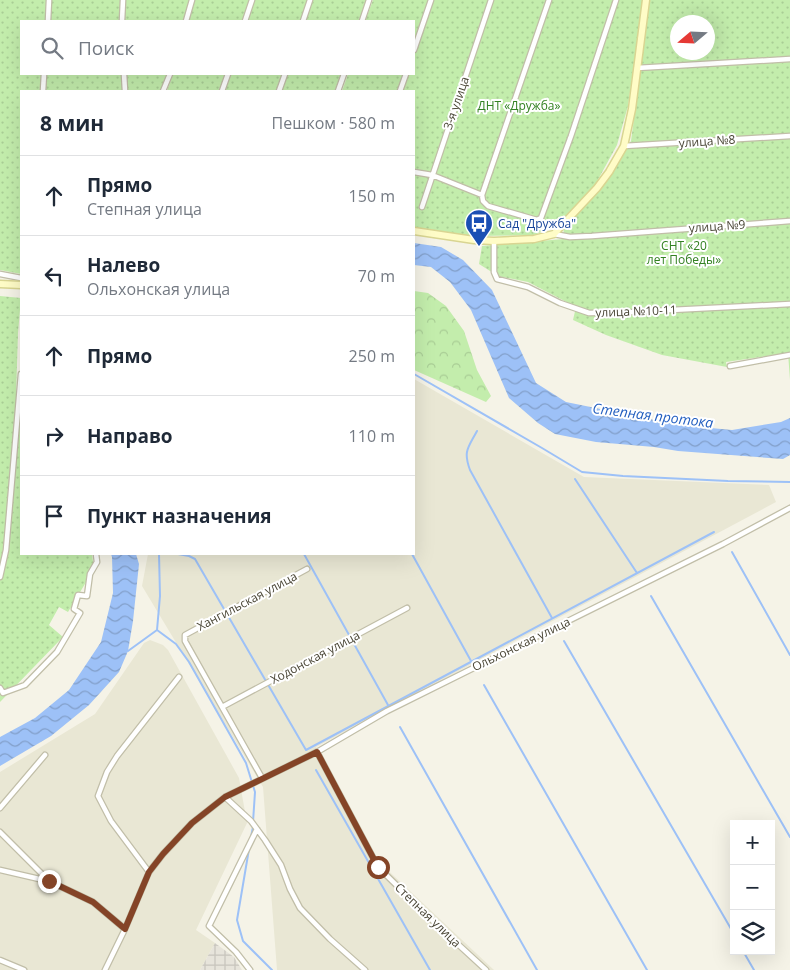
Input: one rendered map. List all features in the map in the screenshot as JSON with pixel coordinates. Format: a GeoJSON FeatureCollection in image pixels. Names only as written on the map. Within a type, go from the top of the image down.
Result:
{"type":"FeatureCollection","features":[{"type":"Feature","properties":{"kind":"street"},"geometry":{"type":"LineString","coordinates":[[48,20],[49,0]]}},
{"type":"Feature","properties":{"kind":"street"},"geometry":{"type":"LineString","coordinates":[[122,20],[123,0]]}},
{"type":"Feature","properties":{"kind":"street"},"geometry":{"type":"LineString","coordinates":[[186,20],[192,0]]}},
{"type":"Feature","properties":{"kind":"street"},"geometry":{"type":"LineString","coordinates":[[245,20],[252,0]]}},
{"type":"Feature","properties":{"kind":"street"},"geometry":{"type":"LineString","coordinates":[[303,20],[310,0]]}},
{"type":"Feature","properties":{"kind":"street"},"geometry":{"type":"LineString","coordinates":[[362,20],[369,0]]}},
{"type":"Feature","properties":{"kind":"street"},"geometry":{"type":"LineString","coordinates":[[415,47],[431,0]]}},
{"type":"Feature","properties":{"kind":"street","name":"3-я улица"},"geometry":{"type":"LineString","coordinates":[[422,207],[491,0]]}},
{"type":"Feature","properties":{"kind":"street"},"geometry":{"type":"LineString","coordinates":[[549,0],[482,195],[483,201],[488,206],[537,220],[542,218],[616,0]]}},
{"type":"Feature","properties":{"kind":"street"},"geometry":{"type":"LineString","coordinates":[[415,231],[494,241],[534,239],[554,234],[597,188],[624,146],[629,128],[646,0]]}},
{"type":"Feature","properties":{"kind":"street"},"geometry":{"type":"LineString","coordinates":[[637,68],[790,59]]}},
{"type":"Feature","properties":{"kind":"street"},"geometry":{"type":"LineString","coordinates":[[43,90],[44,75]]}},
{"type":"Feature","properties":{"kind":"street"},"geometry":{"type":"LineString","coordinates":[[124,75],[125,90]]}},
{"type":"Feature","properties":{"kind":"street"},"geometry":{"type":"LineString","coordinates":[[163,90],[170,75]]}},
{"type":"Feature","properties":{"kind":"street"},"geometry":{"type":"LineString","coordinates":[[222,90],[228,75]]}},
{"type":"Feature","properties":{"kind":"street"},"geometry":{"type":"LineString","coordinates":[[280,90],[285,75]]}},
{"type":"Feature","properties":{"kind":"street"},"geometry":{"type":"LineString","coordinates":[[338,90],[344,75]]}},
{"type":"Feature","properties":{"kind":"street"},"geometry":{"type":"LineString","coordinates":[[400,90],[406,75]]}},
{"type":"Feature","properties":{"kind":"street","name":"улица №8"},"geometry":{"type":"LineString","coordinates":[[624,146],[790,136]]}},
{"type":"Feature","properties":{"kind":"street"},"geometry":{"type":"LineString","coordinates":[[415,172],[432,175],[482,195]]}},
{"type":"Feature","properties":{"kind":"street","name":"улица №9"},"geometry":{"type":"LineString","coordinates":[[554,234],[570,237],[592,236],[790,221]]}},
{"type":"Feature","properties":{"kind":"street","name":"улица №10-11"},"geometry":{"type":"LineString","coordinates":[[494,241],[494,272],[497,279],[528,287],[560,303],[589,313],[790,304]]}},
{"type":"Feature","properties":{"kind":"street"},"geometry":{"type":"LineString","coordinates":[[0,274],[20,278]]}},
{"type":"Feature","properties":{"kind":"street"},"geometry":{"type":"LineString","coordinates":[[0,284],[20,285]]}},
{"type":"Feature","properties":{"kind":"street"},"geometry":{"type":"LineString","coordinates":[[730,366],[790,355]]}},
{"type":"Feature","properties":{"kind":"street"},"geometry":{"type":"LineString","coordinates":[[0,577],[6,550],[20,386]]}},
{"type":"Feature","properties":{"kind":"street","name":"Ольхонская улица"},"geometry":{"type":"LineString","coordinates":[[105,970],[149,872],[192,823],[225,797],[317,752],[387,711],[790,508]]}},
{"type":"Feature","properties":{"kind":"street"},"geometry":{"type":"LineString","coordinates":[[0,688],[3,693],[25,685],[57,652],[80,613],[74,609],[78,595],[87,596],[90,574],[97,562],[96,555]]}},
{"type":"Feature","properties":{"kind":"street","name":"Хангильская улица"},"geometry":{"type":"LineString","coordinates":[[222,707],[185,641],[186,634],[307,569]]}},
{"type":"Feature","properties":{"kind":"street","name":"Ходонская улица"},"geometry":{"type":"LineString","coordinates":[[222,707],[407,608]]}},
{"type":"Feature","properties":{"kind":"street"},"geometry":{"type":"LineString","coordinates":[[149,872],[111,821],[98,796],[107,772],[117,756],[179,677]]}},
{"type":"Feature","properties":{"kind":"street"},"geometry":{"type":"LineString","coordinates":[[222,707],[262,778]]}},
{"type":"Feature","properties":{"kind":"street","name":"Степная улица"},"geometry":{"type":"LineString","coordinates":[[317,752],[378,867],[486,970]]}},
{"type":"Feature","properties":{"kind":"street"},"geometry":{"type":"LineString","coordinates":[[0,808],[45,755]]}},
{"type":"Feature","properties":{"kind":"street"},"geometry":{"type":"LineString","coordinates":[[225,797],[257,829],[281,865],[290,890],[300,908],[330,939],[365,970]]}},
{"type":"Feature","properties":{"kind":"street"},"geometry":{"type":"LineString","coordinates":[[250,970],[236,952],[209,926],[257,829]]}},
{"type":"Feature","properties":{"kind":"street"},"geometry":{"type":"LineString","coordinates":[[0,832],[49,881]]}},
{"type":"Feature","properties":{"kind":"street"},"geometry":{"type":"LineString","coordinates":[[0,870],[49,881],[93,902],[125,929]]}},
{"type":"Feature","properties":{"kind":"street"},"geometry":{"type":"LineString","coordinates":[[0,960],[24,970]]}},
{"type":"Feature","properties":{"kind":"shaded area"},"geometry":{"type":"Polygon","coordinates":[[[415,380],[584,477],[769,485],[776,502],[316,747],[378,861],[494,970],[277,970],[263,787],[142,586],[148,555],[415,555],[415,380]]]}},
{"type":"Feature","properties":{"kind":"shaded area"},"geometry":{"type":"Polygon","coordinates":[[[150,640],[163,645],[168,650],[239,778],[247,823],[196,930],[215,943],[200,970],[0,970],[0,772],[95,714],[144,643],[150,640]]]}},
{"type":"Feature","properties":{"kind":"shaded area"},"geometry":{"type":"Polygon","coordinates":[[[215,943],[234,957],[242,970],[200,970],[215,943]]]}},
{"type":"Feature","properties":{"kind":"green space"},"geometry":{"type":"Polygon","coordinates":[[[0,0],[190,0],[183,20],[20,20],[20,75],[167,75],[160,90],[20,90],[20,274],[0,270],[0,0]]]}},
{"type":"Feature","properties":{"kind":"green space"},"geometry":{"type":"Polygon","coordinates":[[[195,0],[366,0],[359,20],[189,20],[195,0]]]}},
{"type":"Feature","properties":{"kind":"green space","name":"ДНТ «Дружба»"},"geometry":{"type":"Polygon","coordinates":[[[373,0],[643,0],[628,106],[617,145],[594,187],[556,226],[534,235],[473,236],[415,227],[415,90],[342,90],[348,75],[415,75],[415,20],[365,20],[373,0]]]}},
{"type":"Feature","properties":{"kind":"green space","name":"СНТ «20 лет Победы»"},"geometry":{"type":"Polygon","coordinates":[[[650,0],[790,0],[790,380],[788,353],[726,362],[727,367],[662,355],[606,335],[573,320],[576,307],[528,282],[498,276],[479,264],[482,246],[563,239],[564,227],[600,189],[631,141],[650,0]]]}},
{"type":"Feature","properties":{"kind":"green space"},"geometry":{"type":"Polygon","coordinates":[[[173,75],[341,75],[335,90],[167,90],[173,75]]]}},
{"type":"Feature","properties":{"kind":"green space"},"geometry":{"type":"Polygon","coordinates":[[[415,291],[428,293],[446,306],[464,331],[477,370],[491,396],[486,402],[415,370],[415,291]]]}},
{"type":"Feature","properties":{"kind":"green space"},"geometry":{"type":"Polygon","coordinates":[[[0,296],[20,298],[16,395],[20,396],[20,555],[92,555],[94,569],[68,612],[59,607],[49,625],[63,637],[0,702],[0,296]]]}},
{"type":"Feature","properties":{"kind":"water"},"geometry":{"type":"Polygon","coordinates":[[[415,243],[441,247],[463,260],[492,290],[536,383],[566,402],[679,425],[732,430],[781,422],[790,418],[790,455],[783,459],[678,451],[596,442],[555,434],[538,423],[509,398],[471,310],[450,282],[431,267],[415,265],[415,243]]]}},
{"type":"Feature","properties":{"kind":"water"},"geometry":{"type":"Polygon","coordinates":[[[111,555],[136,555],[139,564],[128,651],[119,672],[89,705],[51,736],[0,766],[0,737],[35,718],[69,690],[101,642],[113,593],[111,555]]]}},
{"type":"Feature","properties":{"kind":"waterway"},"geometry":{"type":"LineString","coordinates":[[415,375],[582,472],[623,476],[790,482]]}},
{"type":"Feature","properties":{"kind":"waterway"},"geometry":{"type":"LineString","coordinates":[[477,431],[467,454],[470,470],[552,618]]}},
{"type":"Feature","properties":{"kind":"waterway"},"geometry":{"type":"LineString","coordinates":[[575,479],[637,573]]}},
{"type":"Feature","properties":{"kind":"waterway"},"geometry":{"type":"LineString","coordinates":[[184,555],[195,559],[306,750],[714,532]]}},
{"type":"Feature","properties":{"kind":"waterway"},"geometry":{"type":"LineString","coordinates":[[732,552],[790,655]]}},
{"type":"Feature","properties":{"kind":"waterway"},"geometry":{"type":"LineString","coordinates":[[128,651],[157,630],[160,596],[159,555]]}},
{"type":"Feature","properties":{"kind":"waterway"},"geometry":{"type":"LineString","coordinates":[[305,555],[388,705]]}},
{"type":"Feature","properties":{"kind":"waterway"},"geometry":{"type":"LineString","coordinates":[[413,555],[471,661]]}},
{"type":"Feature","properties":{"kind":"waterway"},"geometry":{"type":"LineString","coordinates":[[651,596],[790,837]]}},
{"type":"Feature","properties":{"kind":"waterway"},"geometry":{"type":"LineString","coordinates":[[157,630],[176,644],[189,662],[246,763],[255,792],[253,822]]}},
{"type":"Feature","properties":{"kind":"waterway"},"geometry":{"type":"LineString","coordinates":[[564,641],[730,927]]}},
{"type":"Feature","properties":{"kind":"waterway"},"geometry":{"type":"LineString","coordinates":[[484,685],[647,970]]}},
{"type":"Feature","properties":{"kind":"waterway"},"geometry":{"type":"LineString","coordinates":[[400,727],[537,970]]}},
{"type":"Feature","properties":{"kind":"waterway"},"geometry":{"type":"LineString","coordinates":[[316,770],[430,970]]}},
{"type":"Feature","properties":{"kind":"waterway"},"geometry":{"type":"LineString","coordinates":[[251,837],[253,827]]}},
{"type":"Feature","properties":{"kind":"waterway"},"geometry":{"type":"LineString","coordinates":[[249,849],[237,920],[243,941],[272,970]]}},
{"type":"Feature","properties":{"kind":"waterway"},"geometry":{"type":"LineString","coordinates":[[745,955],[754,970]]}},
{"type":"Feature","properties":{"kind":"place","name":"Сад \"Дружба\""},"geometry":{"type":"Point","coordinates":[479,247]}},
{"type":"Feature","properties":{"kind":"route"},"geometry":{"type":"LineString","coordinates":[[49,881],[93,902],[125,929],[149,872],[192,823],[225,797],[317,752],[378,867]]}},
{"type":"Feature","properties":{"kind":"water label","name":"Степная протока"},"geometry":{"type":"Point","coordinates":[653,415]}}]}
